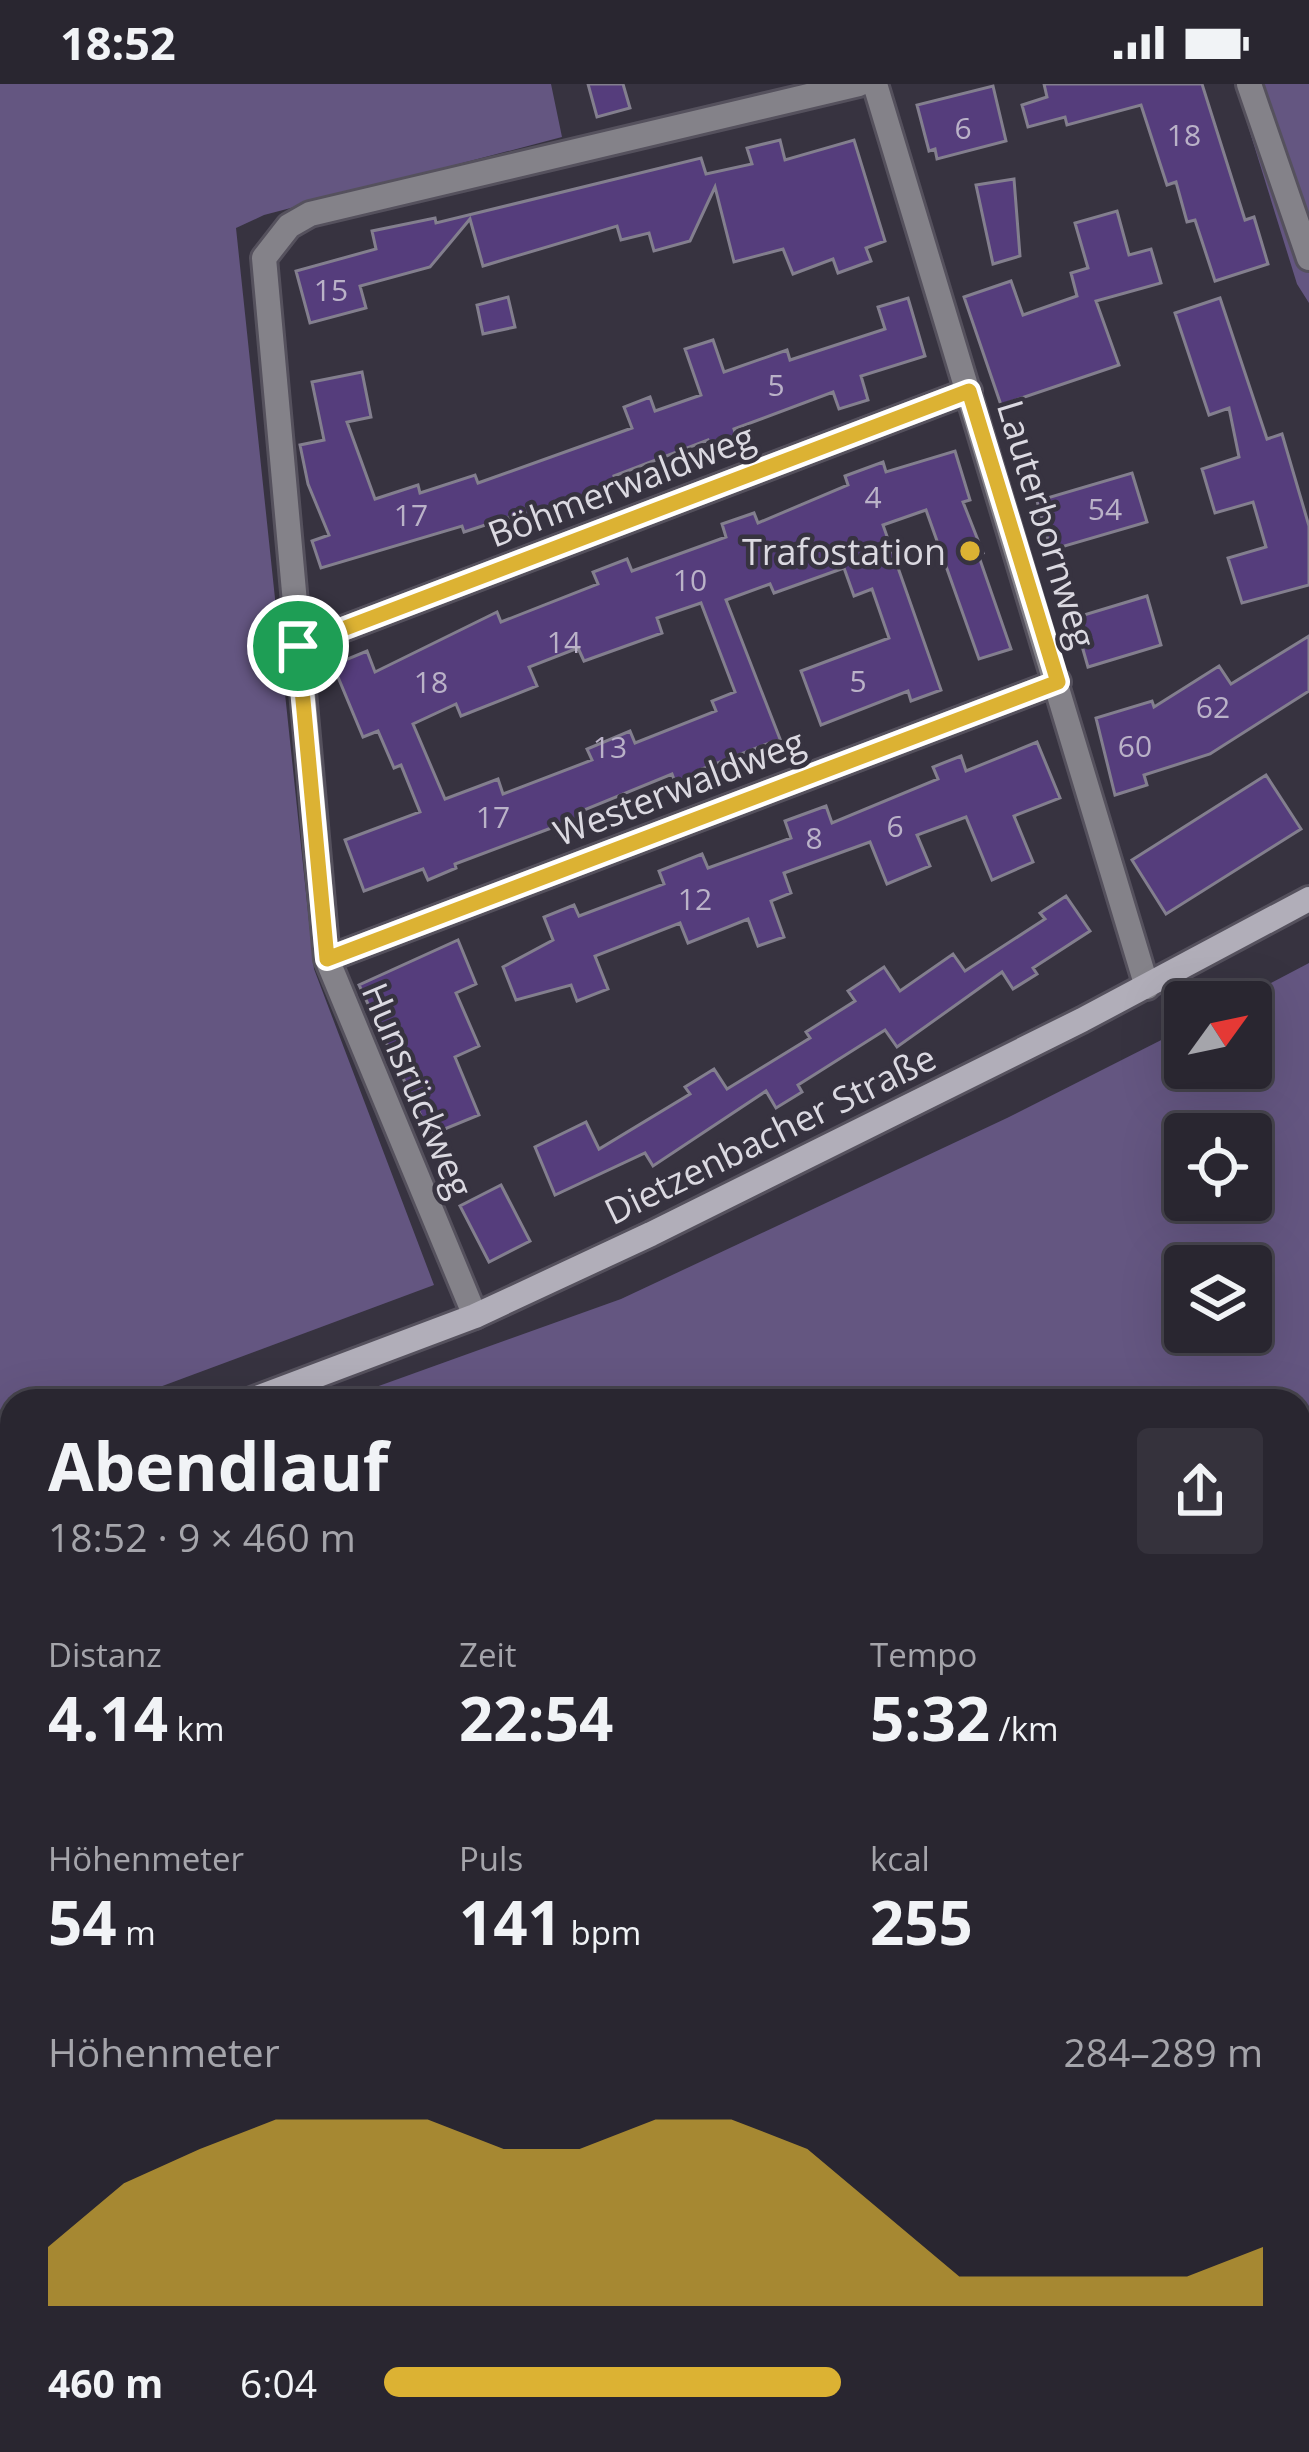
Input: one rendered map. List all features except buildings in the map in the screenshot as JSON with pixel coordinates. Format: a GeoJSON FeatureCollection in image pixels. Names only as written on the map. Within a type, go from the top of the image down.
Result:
{"type":"FeatureCollection","features":[{"type":"Feature","properties":{"kind":"main road","name":"Dietzenbacher Straße"},"geometry":{"type":"LineString","coordinates":[[281,1389],[475,1316],[1147,987],[1309,899]]}},
{"type":"Feature","properties":{"kind":"street","name":"Hunsrückweg"},"geometry":{"type":"LineString","coordinates":[[475,1316],[327,959],[264,258],[272,243],[310,214],[859,84]]}},
{"type":"Feature","properties":{"kind":"street","name":"Lauterbornweg"},"geometry":{"type":"LineString","coordinates":[[874,84],[1147,987]]}},
{"type":"Feature","properties":{"kind":"street"},"geometry":{"type":"LineString","coordinates":[[1249,84],[1309,258]]}},
{"type":"Feature","properties":{"kind":"street","name":"Böhmerwaldweg"},"geometry":{"type":"LineString","coordinates":[[298,646],[969,391]]}},
{"type":"Feature","properties":{"kind":"street","name":"Westerwaldweg"},"geometry":{"type":"LineString","coordinates":[[327,959],[1058,682]]}},
{"type":"Feature","properties":{"kind":"shaded area"},"geometry":{"type":"Polygon","coordinates":[[[0,84],[551,84],[562,137],[264,215],[236,228],[314,969],[434,1285],[154,1389],[0,1389],[0,84]]]}},
{"type":"Feature","properties":{"kind":"shaded area"},"geometry":{"type":"Polygon","coordinates":[[[1235,84],[1309,84],[1309,303],[1297,284],[1235,84]]]}},
{"type":"Feature","properties":{"kind":"shaded area"},"geometry":{"type":"Polygon","coordinates":[[[1309,963],[1309,1389],[370,1389],[621,1299],[1007,1118],[1164,1039],[1164,1089],[1272,1089],[1272,982],[1309,963]]]}},
{"type":"Feature","properties":{"kind":"place","name":"Trafostation"},"geometry":{"type":"Point","coordinates":[970,551]}},
{"type":"Feature","properties":{"kind":"route"},"geometry":{"type":"LineString","coordinates":[[969,391],[1058,682],[327,959],[320,925],[298,646],[969,391]]}}]}
